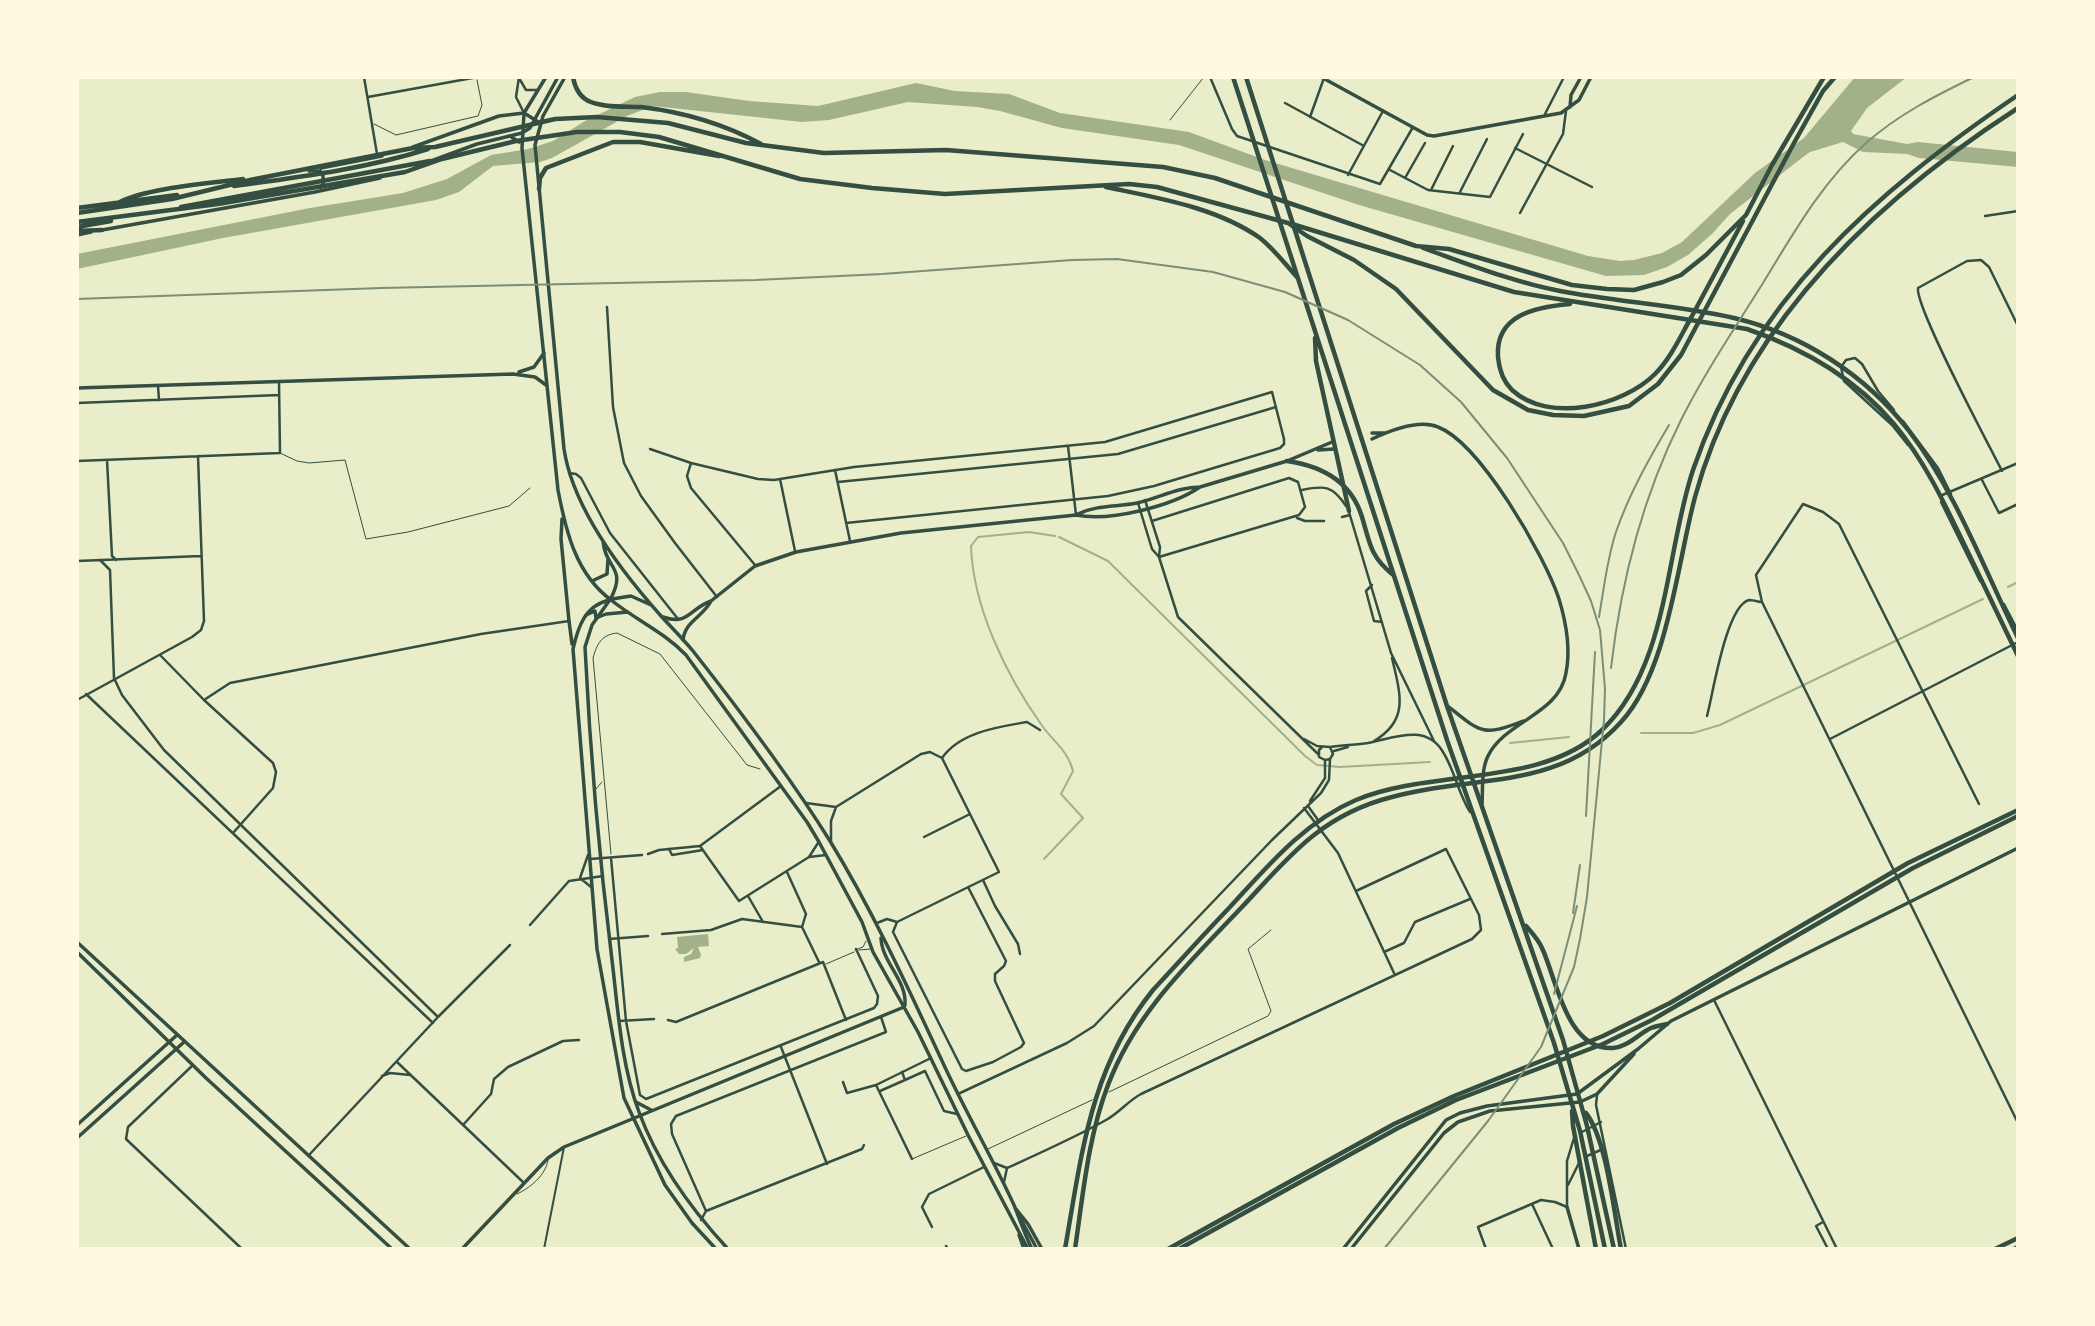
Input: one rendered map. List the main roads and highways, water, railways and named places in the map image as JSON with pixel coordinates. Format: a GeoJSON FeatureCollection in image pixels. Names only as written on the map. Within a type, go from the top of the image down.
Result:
{"type":"FeatureCollection","features":[{"type":"Feature","properties":{"kind":"main road"},"geometry":{"type":"LineString","coordinates":[[573,77],[582,96],[592,103],[659,110],[699,119],[735,130],[765,146]]}},
{"type":"Feature","properties":{"kind":"main road"},"geometry":{"type":"LineString","coordinates":[[1233,77],[1447,740],[1572,1103],[1605,1249]]}},
{"type":"Feature","properties":{"kind":"main road"},"geometry":{"type":"LineString","coordinates":[[1246,77],[1447,706],[1563,1040],[1583,1110],[1614,1249]]}},
{"type":"Feature","properties":{"kind":"main road"},"geometry":{"type":"LineString","coordinates":[[1579,303],[1545,306],[1526,312],[1512,320],[1503,331],[1497,346],[1499,365],[1511,390],[1542,405],[1591,407],[1631,392],[1655,374],[1674,348],[1772,165],[1824,77]]}},
{"type":"Feature","properties":{"kind":"main road"},"geometry":{"type":"LineString","coordinates":[[1288,223],[1354,260],[1396,289],[1493,390],[1528,410],[1553,415],[1584,416],[1629,406],[1658,384],[1681,355],[1801,131],[1835,77]]}},
{"type":"Feature","properties":{"kind":"main road"},"geometry":{"type":"LineString","coordinates":[[1065,1249],[1086,1134],[1097,1091],[1121,1037],[1153,990],[1294,841],[1331,813],[1356,800],[1393,788],[1537,765],[1570,753],[1602,731],[1628,700],[1643,672],[1693,471],[1718,408],[1739,368],[1772,317],[1796,284],[1822,256],[1906,178],[2018,95]]}},
{"type":"Feature","properties":{"kind":"main road"},"geometry":{"type":"LineString","coordinates":[[1074,1249],[1094,1132],[1102,1102],[1126,1044],[1147,1010],[1283,863],[1313,835],[1338,819],[1372,803],[1405,793],[1523,777],[1550,770],[1578,757],[1614,730],[1633,707],[1656,661],[1702,474],[1741,382],[1772,332],[1814,278],[1866,226],[1913,184],[2018,108]]}},
{"type":"Feature","properties":{"kind":"main road"},"geometry":{"type":"LineString","coordinates":[[77,211],[283,180],[406,156],[555,119],[636,119],[698,129],[746,143],[824,152],[946,150],[1163,167],[1215,178],[1528,284],[1732,318],[1787,335],[1821,354],[1879,396],[1936,469],[2018,640]]}},
{"type":"Feature","properties":{"kind":"main road"},"geometry":{"type":"LineString","coordinates":[[77,229],[442,159],[516,141],[577,132],[620,132],[659,137],[800,178],[872,188],[933,193],[1129,184],[1157,187],[1288,223],[1514,292],[1747,329],[1804,352],[1851,384],[1893,423],[1930,476],[2018,658]]}},
{"type":"Feature","properties":{"kind":"main road"},"geometry":{"type":"LineString","coordinates":[[539,189],[540,178],[546,168],[613,142],[640,142],[737,159]]}},
{"type":"Feature","properties":{"kind":"main road"},"geometry":{"type":"LineString","coordinates":[[77,211],[160,201],[321,165],[413,148],[435,147]]}},
{"type":"Feature","properties":{"kind":"main road"},"geometry":{"type":"LineString","coordinates":[[77,229],[405,172],[442,159]]}},
{"type":"Feature","properties":{"kind":"main road"},"geometry":{"type":"LineString","coordinates":[[114,205],[127,197],[171,189],[309,170]]}},
{"type":"Feature","properties":{"kind":"main road"},"geometry":{"type":"LineString","coordinates":[[1098,186],[1202,210],[1240,227],[1271,247],[1297,277]]}},
{"type":"Feature","properties":{"kind":"main road"},"geometry":{"type":"LineString","coordinates":[[1416,246],[1449,249],[1572,285],[1634,290],[1681,275],[1706,255],[1746,215]]}},
{"type":"Feature","properties":{"kind":"main road"},"geometry":{"type":"LineString","coordinates":[[77,229],[102,230]]}},
{"type":"Feature","properties":{"kind":"main road"},"geometry":{"type":"LineString","coordinates":[[1314,330],[1316,361],[1328,405],[1350,513]]}},
{"type":"Feature","properties":{"kind":"main road"},"geometry":{"type":"LineString","coordinates":[[1287,461],[1316,467],[1345,486],[1357,502],[1371,552],[1380,564],[1393,574]]}},
{"type":"Feature","properties":{"kind":"main road"},"geometry":{"type":"LineString","coordinates":[[1168,1249],[1394,1124],[1454,1096],[1603,1036],[1670,1003],[1908,863],[2018,810]]}},
{"type":"Feature","properties":{"kind":"main road"},"geometry":{"type":"LineString","coordinates":[[1179,1249],[1398,1128],[1456,1100],[1603,1044],[1652,1020],[1913,868],[2018,816]]}},
{"type":"Feature","properties":{"kind":"main road"},"geometry":{"type":"LineString","coordinates":[[1523,922],[1543,948],[1572,1025],[1584,1040],[1604,1048],[1615,1048],[1651,1028],[1667,1024]]}},
{"type":"Feature","properties":{"kind":"main road"},"geometry":{"type":"LineString","coordinates":[[1572,1103],[1573,1126],[1596,1249]]}},
{"type":"Feature","properties":{"kind":"main road"},"geometry":{"type":"LineString","coordinates":[[1583,1110],[1592,1121],[1624,1249]]}},
{"type":"Feature","properties":{"kind":"main road"},"geometry":{"type":"LineString","coordinates":[[1995,1249],[2018,1238]]}},
{"type":"Feature","properties":{"kind":"waterway"},"geometry":{"type":"LineString","coordinates":[[1044,859],[1083,818],[1061,794],[1073,771],[1064,752],[1043,727],[1017,686],[994,641],[978,593],[971,546],[978,537],[1029,532],[1055,536]]}},
{"type":"Feature","properties":{"kind":"waterway"},"geometry":{"type":"LineString","coordinates":[[1059,537],[1108,561],[1317,765],[1340,767],[1430,762]]}},
{"type":"Feature","properties":{"kind":"waterway"},"geometry":{"type":"LineString","coordinates":[[2008,587],[2018,582]]}},
{"type":"Feature","properties":{"kind":"waterway"},"geometry":{"type":"LineString","coordinates":[[1641,733],[1693,733],[1720,725],[1983,599]]}},
{"type":"Feature","properties":{"kind":"waterway"},"geometry":{"type":"LineString","coordinates":[[1510,743],[1569,737]]}},
{"type":"Feature","properties":{"kind":"tram line"},"geometry":{"type":"LineString","coordinates":[[1611,668],[1627,572],[1644,510],[1667,449],[1721,350],[1809,209],[1850,158],[1904,114],[1974,77]]}},
{"type":"Feature","properties":{"kind":"tram line"},"geometry":{"type":"LineString","coordinates":[[77,299],[381,288],[756,280],[1117,259],[1213,272],[1285,292],[1348,320],[1420,365],[1461,402],[1507,458],[1563,543],[1591,601],[1600,630],[1605,689],[1604,720],[1587,897],[1580,939],[1574,967],[1541,1047],[1488,1121],[1384,1249]]}},
{"type":"Feature","properties":{"kind":"tram line"},"geometry":{"type":"LineString","coordinates":[[1599,617],[1608,563],[1621,518],[1633,490],[1669,425]]}},
{"type":"Feature","properties":{"kind":"tram line"},"geometry":{"type":"LineString","coordinates":[[1586,816],[1595,652]]}},
{"type":"Feature","properties":{"kind":"tram line"},"geometry":{"type":"LineString","coordinates":[[1573,913],[1580,865]]}},
{"type":"Feature","properties":{"kind":"tram line"},"geometry":{"type":"LineString","coordinates":[[1554,994],[1577,906]]}}]}
